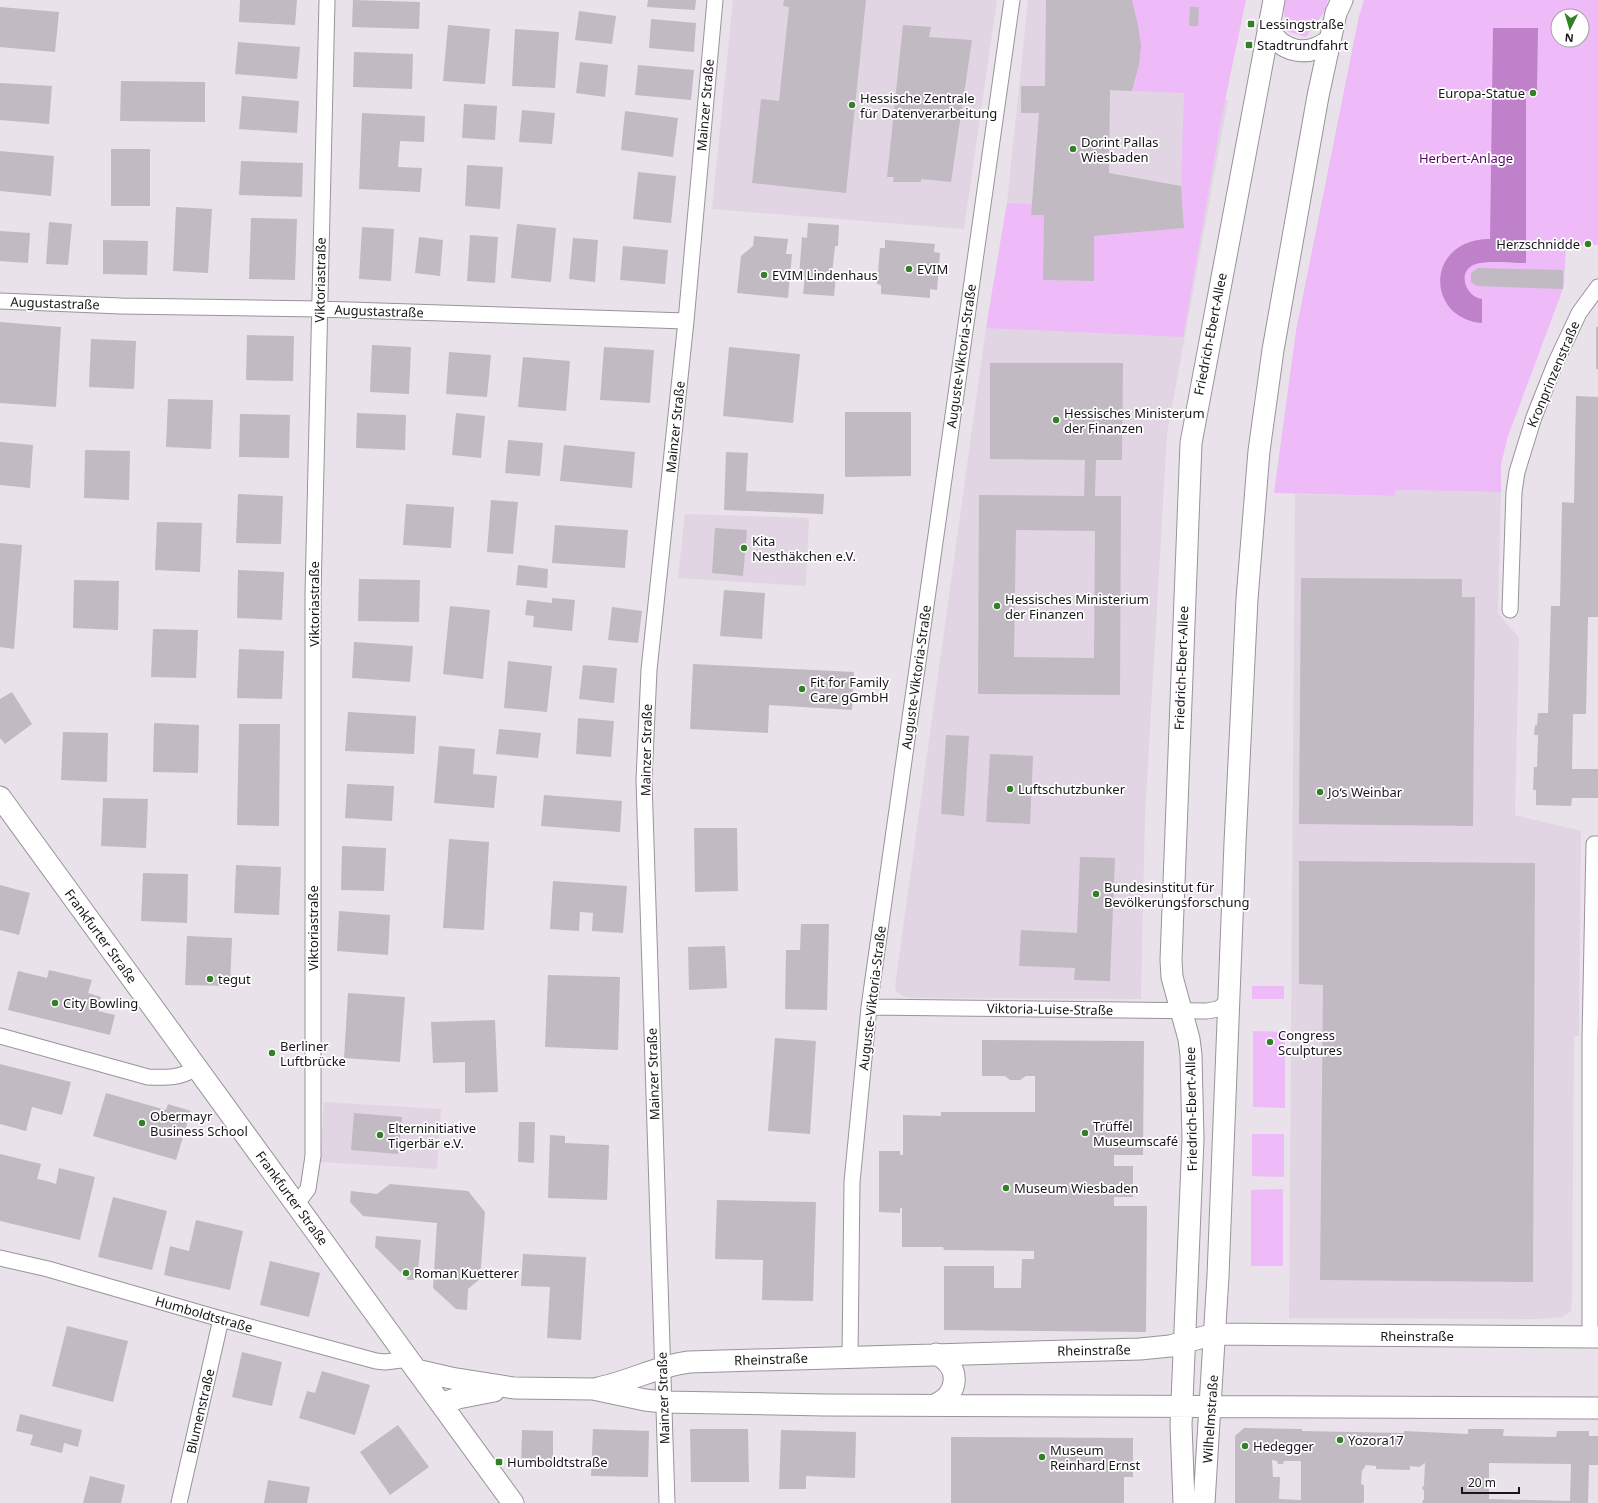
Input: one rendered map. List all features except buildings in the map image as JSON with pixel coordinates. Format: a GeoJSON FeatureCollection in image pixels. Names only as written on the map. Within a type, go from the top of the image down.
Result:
{"type":"FeatureCollection","features":[{"type":"Feature","properties":{"kind":"main road","name":"Friedrich-Ebert-Allee"},"geometry":{"type":"LineString","coordinates":[[1186,1340],[1193,1139],[1191,1055],[1189,1039],[1172,977],[1171,960],[1190,443],[1274,0]]}},
{"type":"Feature","properties":{"kind":"main road"},"geometry":{"type":"LineString","coordinates":[[1215,1334],[1247,599],[1259,451],[1273,350],[1318,96],[1339,4]]}},
{"type":"Feature","properties":{"kind":"main road"},"geometry":{"type":"LineString","coordinates":[[1268,29],[1280,43],[1288,48],[1302,51],[1317,49],[1330,40]]}},
{"type":"Feature","properties":{"kind":"main road","name":"Frankfurter Straße"},"geometry":{"type":"LineString","coordinates":[[0,797],[513,1503]]}},
{"type":"Feature","properties":{"kind":"main road","name":"Rheinstraße"},"geometry":{"type":"LineString","coordinates":[[593,1389],[624,1382],[662,1366],[689,1362],[850,1356],[1140,1349],[1170,1346],[1186,1340],[1215,1334],[1594,1337]]}},
{"type":"Feature","properties":{"kind":"main road","name":"Wilhelmstraße"},"geometry":{"type":"LineString","coordinates":[[1204,1503],[1215,1334]]}},
{"type":"Feature","properties":{"kind":"main road","name":"Wilhelmstraße"},"geometry":{"type":"LineString","coordinates":[[1184,1503],[1182,1406],[1186,1340]]}},
{"type":"Feature","properties":{"kind":"main road"},"geometry":{"type":"LineString","coordinates":[[935,1405],[947,1398],[953,1387],[954,1380],[951,1367],[947,1361],[936,1354]]}},
{"type":"Feature","properties":{"kind":"main road"},"geometry":{"type":"LineString","coordinates":[[412,1365],[451,1378],[514,1388]]}},
{"type":"Feature","properties":{"kind":"main road"},"geometry":{"type":"LineString","coordinates":[[441,1404],[458,1398],[514,1388]]}},
{"type":"Feature","properties":{"kind":"main road","name":"Rheinstraße"},"geometry":{"type":"LineString","coordinates":[[514,1388],[593,1389],[645,1400],[664,1402],[825,1405],[1598,1408]]}},
{"type":"Feature","properties":{"kind":"street","name":"Viktoriastraße"},"geometry":{"type":"LineString","coordinates":[[296,1205],[308,1190],[313,1156],[314,594],[319,309],[327,0]]}},
{"type":"Feature","properties":{"kind":"street","name":"Mainzer Straße"},"geometry":{"type":"LineString","coordinates":[[667,1503],[644,780],[649,670],[686,321],[714,0]]}},
{"type":"Feature","properties":{"kind":"street","name":"Auguste-Viktoria-Straße"},"geometry":{"type":"LineString","coordinates":[[850,1356],[852,1182],[869,1007],[1012,0]]}},
{"type":"Feature","properties":{"kind":"street","name":"Kronprinzenstraße"},"geometry":{"type":"LineString","coordinates":[[1510,610],[1516,472],[1534,417],[1555,364],[1579,313],[1598,287]]}},
{"type":"Feature","properties":{"kind":"street","name":"Augustastraße"},"geometry":{"type":"LineString","coordinates":[[0,301],[128,306],[319,309],[686,321]]}},
{"type":"Feature","properties":{"kind":"street"},"geometry":{"type":"LineString","coordinates":[[1594,1337],[1590,1039],[1596,844]]}},
{"type":"Feature","properties":{"kind":"street","name":"Viktoria-Luise-Straße"},"geometry":{"type":"LineString","coordinates":[[869,1007],[1214,1010],[1229,1001]]}},
{"type":"Feature","properties":{"kind":"street"},"geometry":{"type":"LineString","coordinates":[[0,1036],[148,1077],[169,1078],[184,1076],[197,1068]]}},
{"type":"Feature","properties":{"kind":"street","name":"Humboldtstraße"},"geometry":{"type":"LineString","coordinates":[[0,1258],[48,1269],[221,1319],[376,1361],[412,1365]]}},
{"type":"Feature","properties":{"kind":"street","name":"Blumenstraße"},"geometry":{"type":"LineString","coordinates":[[179,1503],[221,1319]]}},
{"type":"Feature","properties":{"kind":"shaded area","name":"Hessische Zentrale für Datenverarbeitung"},"geometry":{"type":"Polygon","coordinates":[[[733,0],[997,0],[964,229],[712,209],[733,0]]]}},
{"type":"Feature","properties":{"kind":"shaded area"},"geometry":{"type":"Polygon","coordinates":[[[1028,0],[1132,0],[1141,46],[1139,65],[1132,91],[1184,92],[1228,100],[1167,434],[1145,816],[1141,999],[909,998],[896,991],[895,986],[986,328],[1007,203],[1028,0]]]}},
{"type":"Feature","properties":{"kind":"shaded area"},"geometry":{"type":"Polygon","coordinates":[[[1493,28],[1538,28],[1537,90],[1526,91],[1526,263],[1481,263],[1470,267],[1466,272],[1465,283],[1467,289],[1471,294],[1482,299],[1482,323],[1463,318],[1450,308],[1442,294],[1440,279],[1444,264],[1453,251],[1469,242],[1490,239],[1493,28]]]}},
{"type":"Feature","properties":{"kind":"shaded area"},"geometry":{"type":"Polygon","coordinates":[[[1396,490],[1501,492],[1498,613],[1519,638],[1515,815],[1581,831],[1579,1036],[1574,1036],[1572,1299],[1571,1311],[1563,1317],[1539,1319],[1289,1318],[1295,494],[1395,496],[1396,490]]]}},
{"type":"Feature","properties":{"kind":"shaded area","name":"Kita Nesthäkchen e.V."},"geometry":{"type":"Polygon","coordinates":[[[685,514],[809,518],[806,586],[678,578],[685,514]]]}},
{"type":"Feature","properties":{"kind":"shaded area","name":"Elterninitiative Tigerbär e.V."},"geometry":{"type":"Polygon","coordinates":[[[324,1102],[441,1109],[437,1169],[320,1162],[324,1102]]]}},
{"type":"Feature","properties":{"kind":"green space"},"geometry":{"type":"Polygon","coordinates":[[[1132,0],[1246,0],[1221,120],[1183,337],[986,328],[1007,203],[1032,204],[1031,214],[1044,215],[1043,280],[1094,281],[1094,236],[1184,228],[1181,186],[1184,93],[1132,91],[1138,68],[1139,46],[1137,23],[1132,0]]]}},
{"type":"Feature","properties":{"kind":"green space"},"geometry":{"type":"Polygon","coordinates":[[[1283,0],[1328,0],[1325,11],[1306,37],[1286,31],[1283,0]]]}},
{"type":"Feature","properties":{"kind":"green space","name":"Herbert-Anlage"},"geometry":{"type":"Polygon","coordinates":[[[1364,0],[1598,0],[1598,245],[1566,245],[1564,286],[1507,439],[1501,465],[1501,492],[1396,490],[1395,496],[1274,493],[1296,331],[1359,16],[1364,0]]]}},
{"type":"Feature","properties":{"kind":"green space"},"geometry":{"type":"Polygon","coordinates":[[[1252,986],[1284,986],[1284,999],[1252,999],[1252,986]]]}},
{"type":"Feature","properties":{"kind":"green space"},"geometry":{"type":"Polygon","coordinates":[[[1253,1031],[1285,1032],[1285,1108],[1253,1107],[1253,1031]]]}},
{"type":"Feature","properties":{"kind":"green space"},"geometry":{"type":"Polygon","coordinates":[[[1252,1134],[1284,1134],[1284,1177],[1252,1176],[1252,1134]]]}},
{"type":"Feature","properties":{"kind":"green space"},"geometry":{"type":"Polygon","coordinates":[[[1283,1189],[1283,1266],[1251,1266],[1251,1190],[1283,1189]]]}},
{"type":"Feature","properties":{"kind":"place","name":"Lessingstraße"},"geometry":{"type":"Point","coordinates":[1251,24]}},
{"type":"Feature","properties":{"kind":"place","name":"Stadtrundfahrt"},"geometry":{"type":"Point","coordinates":[1249,45]}},
{"type":"Feature","properties":{"kind":"place","name":"Europa-Statue"},"geometry":{"type":"Point","coordinates":[1533,93]}},
{"type":"Feature","properties":{"kind":"place","name":"Hessische Zentrale für Datenverarbeitung"},"geometry":{"type":"Point","coordinates":[852,105]}},
{"type":"Feature","properties":{"kind":"place","name":"Dorint Pallas Wiesbaden"},"geometry":{"type":"Point","coordinates":[1073,149]}},
{"type":"Feature","properties":{"kind":"place","name":"Herzschnidde"},"geometry":{"type":"Point","coordinates":[1588,244]}},
{"type":"Feature","properties":{"kind":"place","name":"EVIM"},"geometry":{"type":"Point","coordinates":[909,269]}},
{"type":"Feature","properties":{"kind":"place","name":"EVIM Lindenhaus"},"geometry":{"type":"Point","coordinates":[764,275]}},
{"type":"Feature","properties":{"kind":"place","name":"Hessisches Ministerum der Finanzen"},"geometry":{"type":"Point","coordinates":[1056,420]}},
{"type":"Feature","properties":{"kind":"place","name":"Kita Nesthäkchen e.V."},"geometry":{"type":"Point","coordinates":[744,548]}},
{"type":"Feature","properties":{"kind":"place","name":"Hessisches Ministerium der Finanzen"},"geometry":{"type":"Point","coordinates":[997,606]}},
{"type":"Feature","properties":{"kind":"place","name":"Fit for Family Care gGmbH"},"geometry":{"type":"Point","coordinates":[802,689]}},
{"type":"Feature","properties":{"kind":"place","name":"Luftschutzbunker"},"geometry":{"type":"Point","coordinates":[1010,789]}},
{"type":"Feature","properties":{"kind":"place","name":"Jo‘s Weinbar"},"geometry":{"type":"Point","coordinates":[1320,792]}},
{"type":"Feature","properties":{"kind":"place","name":"Bundesinstitut für Bevölkerungsforschung"},"geometry":{"type":"Point","coordinates":[1096,894]}},
{"type":"Feature","properties":{"kind":"place","name":"tegut"},"geometry":{"type":"Point","coordinates":[210,979]}},
{"type":"Feature","properties":{"kind":"place","name":"City Bowling"},"geometry":{"type":"Point","coordinates":[55,1003]}},
{"type":"Feature","properties":{"kind":"place","name":"Congress Sculptures"},"geometry":{"type":"Point","coordinates":[1270,1042]}},
{"type":"Feature","properties":{"kind":"place","name":"Berliner Luftbrücke"},"geometry":{"type":"Point","coordinates":[272,1053]}},
{"type":"Feature","properties":{"kind":"place","name":"Obermayr Business School"},"geometry":{"type":"Point","coordinates":[142,1123]}},
{"type":"Feature","properties":{"kind":"place","name":"Trüffel Museumscafé"},"geometry":{"type":"Point","coordinates":[1085,1133]}},
{"type":"Feature","properties":{"kind":"place","name":"Elterninitiative Tigerbär e.V."},"geometry":{"type":"Point","coordinates":[380,1135]}},
{"type":"Feature","properties":{"kind":"place","name":"Museum Wiesbaden"},"geometry":{"type":"Point","coordinates":[1006,1188]}},
{"type":"Feature","properties":{"kind":"place","name":"Roman Kuetterer"},"geometry":{"type":"Point","coordinates":[406,1273]}},
{"type":"Feature","properties":{"kind":"place","name":"Yozora17"},"geometry":{"type":"Point","coordinates":[1340,1440]}},
{"type":"Feature","properties":{"kind":"place","name":"Hedegger"},"geometry":{"type":"Point","coordinates":[1245,1446]}},
{"type":"Feature","properties":{"kind":"place","name":"Museum Reinhard Ernst"},"geometry":{"type":"Point","coordinates":[1042,1457]}},
{"type":"Feature","properties":{"kind":"place","name":"Humboldtstraße"},"geometry":{"type":"Point","coordinates":[499,1462]}}]}
